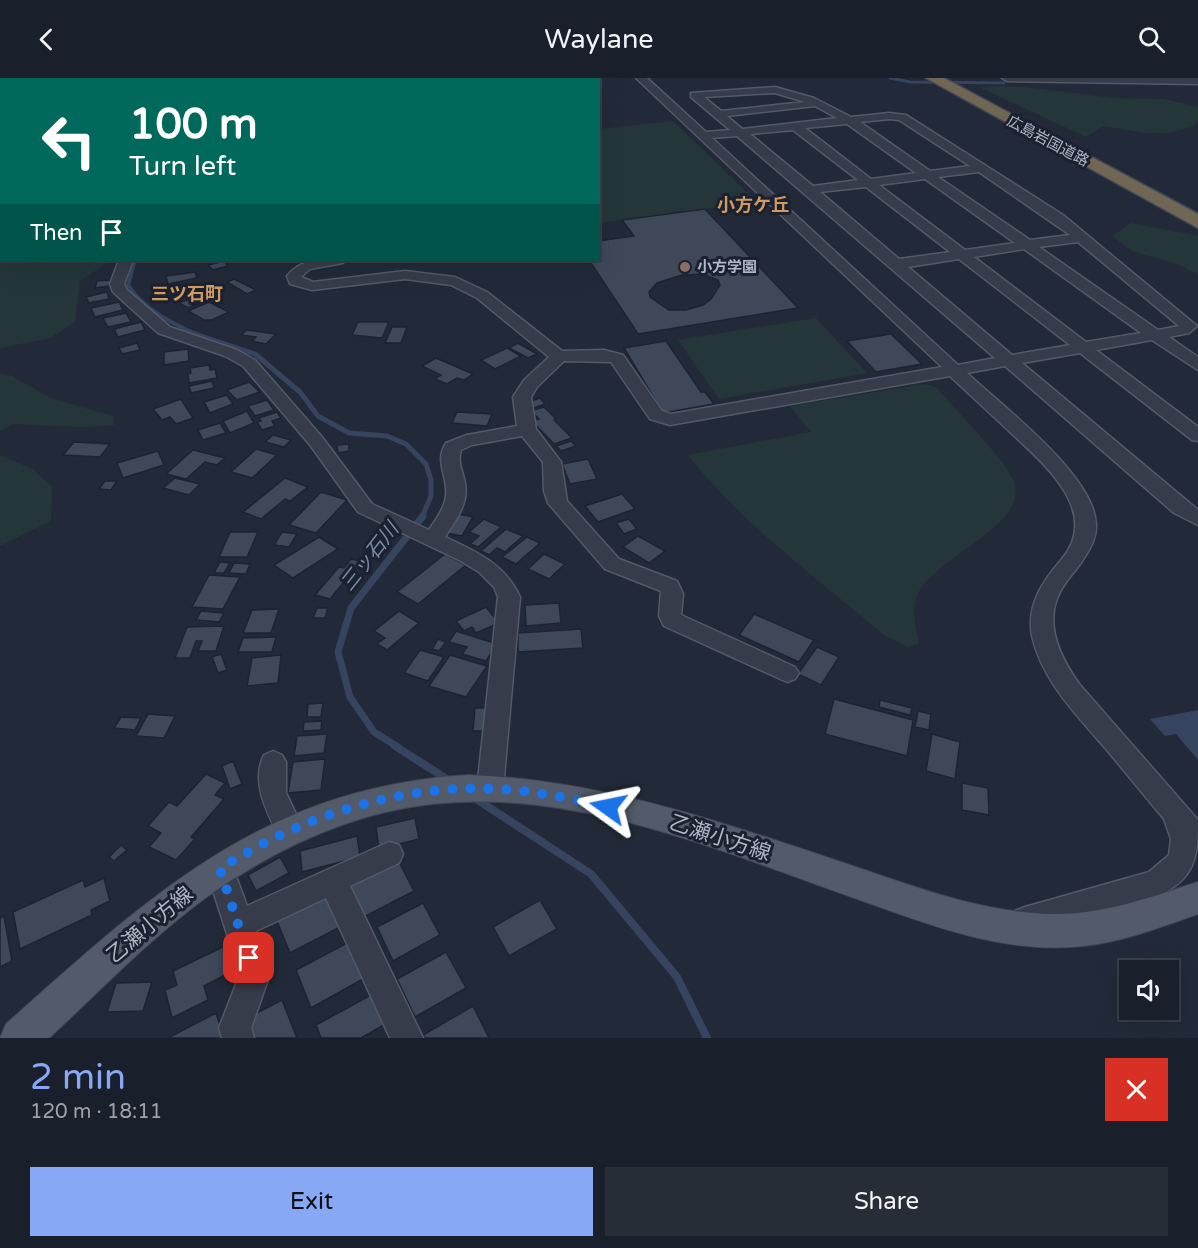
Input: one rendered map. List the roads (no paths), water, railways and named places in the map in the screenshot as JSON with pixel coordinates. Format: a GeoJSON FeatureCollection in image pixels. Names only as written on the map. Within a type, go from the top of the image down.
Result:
{"type":"FeatureCollection","features":[{"type":"Feature","properties":{"kind":"highway","name":"広島岩国道路"},"geometry":{"type":"LineString","coordinates":[[933,78],[959,87],[1187,209]]}},
{"type":"Feature","properties":{"kind":"main road","name":"乙瀬小方線"},"geometry":{"type":"LineString","coordinates":[[20,1038],[148,924],[192,888],[220,869],[290,831],[329,814],[375,801],[421,792],[490,789],[557,796],[662,819],[951,914],[996,926],[1041,931],[1084,929],[1123,921],[1198,898]]}},
{"type":"Feature","properties":{"kind":"street"},"geometry":{"type":"LineString","coordinates":[[640,78],[955,370],[1059,468],[1074,486],[1083,505],[1087,525],[1084,545],[1074,562],[1049,592],[1042,610],[1042,631],[1048,654],[1068,686],[1198,839]]}},
{"type":"Feature","properties":{"kind":"street"},"geometry":{"type":"LineString","coordinates":[[1007,78],[1198,81]]}},
{"type":"Feature","properties":{"kind":"street"},"geometry":{"type":"LineString","coordinates":[[1198,365],[849,120],[799,96],[769,90],[695,96],[742,132],[1181,509],[1198,519]]}},
{"type":"Feature","properties":{"kind":"street"},"geometry":{"type":"LineString","coordinates":[[720,114],[815,104]]}},
{"type":"Feature","properties":{"kind":"street"},"geometry":{"type":"LineString","coordinates":[[704,136],[901,116],[1059,218],[1189,324],[1185,330],[664,420],[656,416],[617,358],[604,355],[572,354],[559,357],[525,391],[522,404],[527,430],[552,462],[554,491],[558,503],[612,564],[669,586],[673,595],[669,616],[677,623],[787,673]]}},
{"type":"Feature","properties":{"kind":"street"},"geometry":{"type":"LineString","coordinates":[[795,126],[1196,433]]}},
{"type":"Feature","properties":{"kind":"street"},"geometry":{"type":"LineString","coordinates":[[810,190],[982,168]]}},
{"type":"Feature","properties":{"kind":"street"},"geometry":{"type":"LineString","coordinates":[[896,264],[1082,237]]}},
{"type":"Feature","properties":{"kind":"street"},"geometry":{"type":"LineString","coordinates":[[126,261],[117,284],[120,292],[164,330],[231,353],[249,363],[316,441],[365,508],[431,538],[486,567],[503,583],[509,597],[490,789]]}},
{"type":"Feature","properties":{"kind":"street"},"geometry":{"type":"LineString","coordinates":[[332,261],[305,266],[294,276],[295,281],[312,286],[405,275],[455,281],[482,295],[559,357]]}},
{"type":"Feature","properties":{"kind":"street"},"geometry":{"type":"LineString","coordinates":[[431,538],[456,499],[457,490],[449,465],[453,447],[467,440],[527,430]]}},
{"type":"Feature","properties":{"kind":"street"},"geometry":{"type":"LineString","coordinates":[[273,762],[273,793],[290,831]]}},
{"type":"Feature","properties":{"kind":"street"},"geometry":{"type":"LineString","coordinates":[[951,914],[982,921],[1012,923],[1040,918],[1156,883],[1173,873],[1183,859],[1185,842],[1180,822],[1167,804]]}},
{"type":"Feature","properties":{"kind":"street"},"geometry":{"type":"LineString","coordinates":[[238,925],[389,854]]}},
{"type":"Feature","properties":{"kind":"street"},"geometry":{"type":"LineString","coordinates":[[220,869],[255,974],[235,1028],[238,1038]]}},
{"type":"Feature","properties":{"kind":"street"},"geometry":{"type":"LineString","coordinates":[[333,880],[403,1036]]}},
{"type":"Feature","properties":{"kind":"water"},"geometry":{"type":"Polygon","coordinates":[[[1198,710],[1198,760],[1176,734],[1165,736],[1150,719],[1198,710]]]}},
{"type":"Feature","properties":{"kind":"waterway"},"geometry":{"type":"LineString","coordinates":[[890,78],[910,82],[1004,83]]}},
{"type":"Feature","properties":{"kind":"waterway","name":"三ッ石川"},"geometry":{"type":"LineString","coordinates":[[135,261],[128,285],[134,294],[159,315],[198,335]]}},
{"type":"Feature","properties":{"kind":"waterway","name":"三ッ石川"},"geometry":{"type":"LineString","coordinates":[[198,335],[255,354],[300,392],[318,416],[349,433],[387,436],[406,444],[426,464],[431,480],[431,496],[422,517]]}},
{"type":"Feature","properties":{"kind":"waterway","name":"三ッ石川"},"geometry":{"type":"LineString","coordinates":[[398,747],[374,732],[350,697],[338,652],[351,608],[423,516]]}},
{"type":"Feature","properties":{"kind":"waterway","name":"三ッ石川"},"geometry":{"type":"LineString","coordinates":[[395,746],[450,781]]}},
{"type":"Feature","properties":{"kind":"waterway","name":"三ッ石川"},"geometry":{"type":"LineString","coordinates":[[473,797],[591,874],[677,977],[707,1038]]}},
{"type":"Feature","properties":{"kind":"place","name":"小方学園"},"geometry":{"type":"Point","coordinates":[685,267]}},
{"type":"Feature","properties":{"kind":"district","name":"小方ケ丘"},"geometry":{"type":"Point","coordinates":[753,205]}},
{"type":"Feature","properties":{"kind":"district","name":"三ツ石町"},"geometry":{"type":"Point","coordinates":[187,294]}}]}
